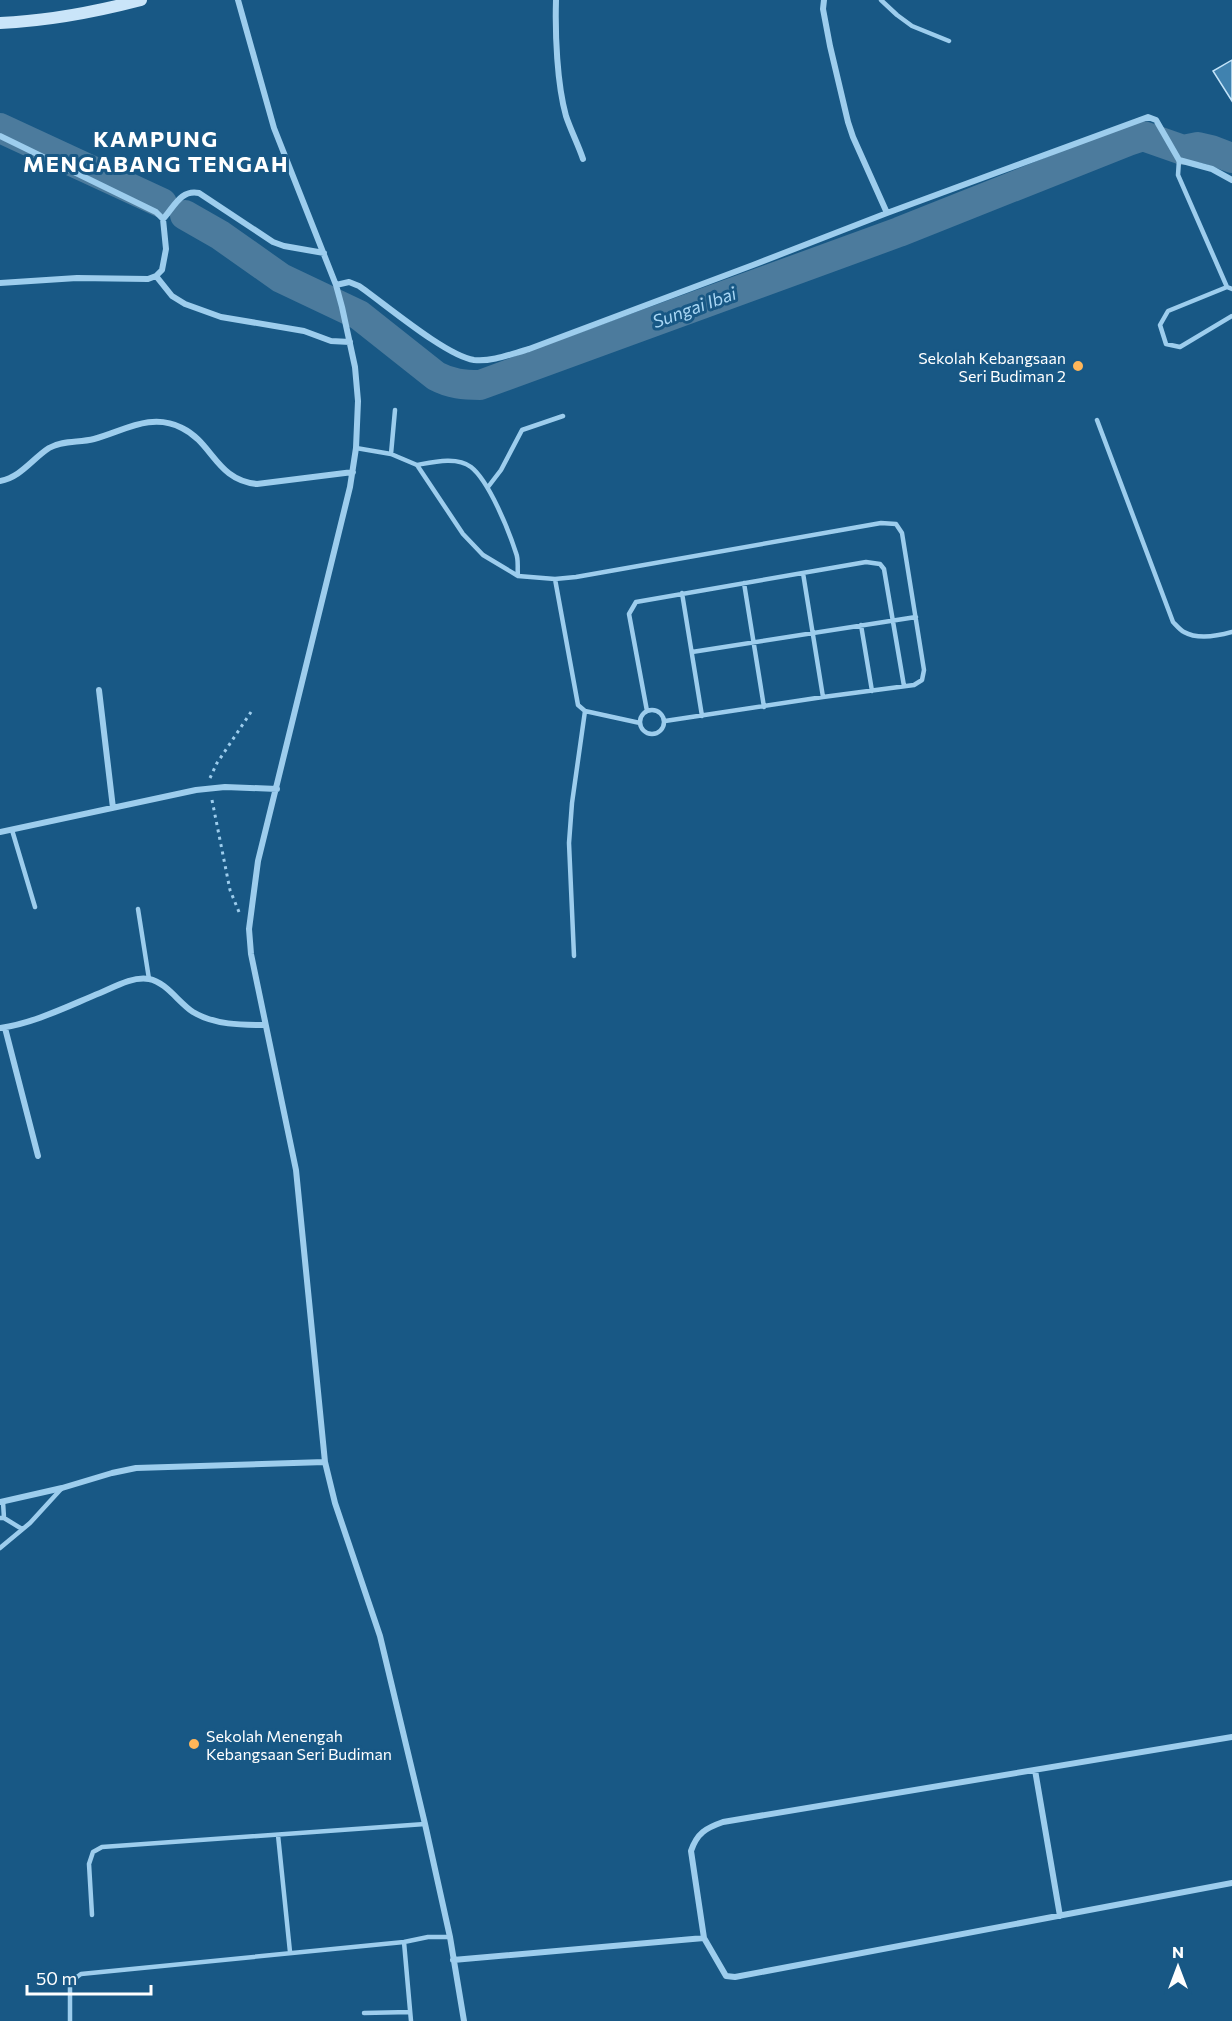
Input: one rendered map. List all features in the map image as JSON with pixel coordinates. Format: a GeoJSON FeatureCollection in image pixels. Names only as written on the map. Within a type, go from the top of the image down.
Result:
{"type":"FeatureCollection","features":[{"type":"Feature","properties":{"kind":"main road"},"geometry":{"type":"LineString","coordinates":[[0,22],[57,18],[103,10],[141,0]]}},
{"type":"Feature","properties":{"kind":"street"},"geometry":{"type":"LineString","coordinates":[[238,0],[274,129],[336,285],[350,342],[358,401],[353,472],[258,861],[249,929],[251,954],[296,1170],[325,1462],[335,1503],[380,1636],[450,1937],[464,2021]]}},
{"type":"Feature","properties":{"kind":"street"},"geometry":{"type":"LineString","coordinates":[[556,0],[555,31],[563,100],[582,159]]}},
{"type":"Feature","properties":{"kind":"street"},"geometry":{"type":"LineString","coordinates":[[824,0],[823,9],[830,46],[848,122],[886,213]]}},
{"type":"Feature","properties":{"kind":"street"},"geometry":{"type":"LineString","coordinates":[[336,285],[349,282],[360,286],[453,354],[474,360],[498,358],[1148,117],[1156,120],[1179,160],[1212,169],[1232,180]]}},
{"type":"Feature","properties":{"kind":"street"},"geometry":{"type":"LineString","coordinates":[[0,136],[156,212],[163,219],[166,249],[162,270],[156,276],[147,279],[77,278],[0,283]]}},
{"type":"Feature","properties":{"kind":"street"},"geometry":{"type":"LineString","coordinates":[[163,219],[184,194],[190,191],[199,193],[273,242],[324,253]]}},
{"type":"Feature","properties":{"kind":"street"},"geometry":{"type":"LineString","coordinates":[[156,276],[178,300],[221,316],[350,342]]}},
{"type":"Feature","properties":{"kind":"street"},"geometry":{"type":"LineString","coordinates":[[0,481],[20,473],[50,447],[61,443],[92,440],[140,422],[164,421],[184,428],[228,474],[244,483],[257,484],[353,472]]}},
{"type":"Feature","properties":{"kind":"street"},"geometry":{"type":"LineString","coordinates":[[99,690],[113,808]]}},
{"type":"Feature","properties":{"kind":"street"},"geometry":{"type":"LineString","coordinates":[[0,832],[210,789],[225,787],[277,789]]}},
{"type":"Feature","properties":{"kind":"street"},"geometry":{"type":"LineString","coordinates":[[38,1156],[3,1028],[55,1012],[128,982],[149,979],[159,983],[194,1012],[222,1023],[265,1024]]}},
{"type":"Feature","properties":{"kind":"street"},"geometry":{"type":"LineString","coordinates":[[2,1502],[136,1468],[325,1462]]}},
{"type":"Feature","properties":{"kind":"street"},"geometry":{"type":"LineString","coordinates":[[1232,1737],[723,1822],[705,1828],[695,1838],[691,1851],[704,1938],[726,1976],[735,1977],[1232,1883]]}},
{"type":"Feature","properties":{"kind":"street"},"geometry":{"type":"LineString","coordinates":[[1035,1770],[1060,1916]]}},
{"type":"Feature","properties":{"kind":"street"},"geometry":{"type":"LineString","coordinates":[[453,1960],[704,1938]]}},
{"type":"Feature","properties":{"kind":"lane"},"geometry":{"type":"LineString","coordinates":[[881,0],[912,26],[949,41]]}},
{"type":"Feature","properties":{"kind":"lane"},"geometry":{"type":"LineString","coordinates":[[1179,160],[1178,175],[1230,288],[1168,311],[1160,325],[1167,344],[1180,347],[1232,316]]}},
{"type":"Feature","properties":{"kind":"lane"},"geometry":{"type":"LineString","coordinates":[[391,454],[395,410]]}},
{"type":"Feature","properties":{"kind":"lane"},"geometry":{"type":"LineString","coordinates":[[488,487],[501,470],[522,430],[563,416]]}},
{"type":"Feature","properties":{"kind":"lane"},"geometry":{"type":"LineString","coordinates":[[1097,420],[1173,622],[1184,632],[1200,636],[1232,632]]}},
{"type":"Feature","properties":{"kind":"lane"},"geometry":{"type":"LineString","coordinates":[[356,448],[391,454],[417,465],[463,534],[483,555],[518,576],[555,579],[588,575],[881,523],[896,524],[902,533],[924,670],[922,680],[914,686],[665,721]]}},
{"type":"Feature","properties":{"kind":"lane"},"geometry":{"type":"LineString","coordinates":[[417,465],[438,461],[459,462],[471,466],[488,487],[517,555],[518,576]]}},
{"type":"Feature","properties":{"kind":"lane"},"geometry":{"type":"LineString","coordinates":[[647,711],[629,614],[636,602],[866,562],[880,564],[884,569],[904,686]]}},
{"type":"Feature","properties":{"kind":"lane"},"geometry":{"type":"LineString","coordinates":[[803,573],[823,697]]}},
{"type":"Feature","properties":{"kind":"lane"},"geometry":{"type":"LineString","coordinates":[[555,579],[578,705],[585,711],[640,723],[646,733],[653,735],[663,729],[665,721],[659,712],[647,711],[640,723]]}},
{"type":"Feature","properties":{"kind":"lane"},"geometry":{"type":"LineString","coordinates":[[744,583],[764,707]]}},
{"type":"Feature","properties":{"kind":"lane"},"geometry":{"type":"LineString","coordinates":[[682,593],[702,716]]}},
{"type":"Feature","properties":{"kind":"lane"},"geometry":{"type":"LineString","coordinates":[[692,652],[916,617]]}},
{"type":"Feature","properties":{"kind":"lane"},"geometry":{"type":"LineString","coordinates":[[861,625],[872,691]]}},
{"type":"Feature","properties":{"kind":"lane"},"geometry":{"type":"LineString","coordinates":[[574,956],[569,843],[572,803],[585,711]]}},
{"type":"Feature","properties":{"kind":"lane"},"geometry":{"type":"LineString","coordinates":[[12,830],[35,907]]}},
{"type":"Feature","properties":{"kind":"lane"},"geometry":{"type":"LineString","coordinates":[[138,909],[149,979]]}},
{"type":"Feature","properties":{"kind":"lane"},"geometry":{"type":"LineString","coordinates":[[0,1548],[30,1523],[62,1488]]}},
{"type":"Feature","properties":{"kind":"lane"},"geometry":{"type":"LineString","coordinates":[[2,1502],[2,1518],[22,1529]]}},
{"type":"Feature","properties":{"kind":"lane"},"geometry":{"type":"LineString","coordinates":[[92,1915],[89,1864],[93,1852],[102,1847],[425,1824]]}},
{"type":"Feature","properties":{"kind":"lane"},"geometry":{"type":"LineString","coordinates":[[278,1835],[290,1952]]}},
{"type":"Feature","properties":{"kind":"lane"},"geometry":{"type":"LineString","coordinates":[[70,2021],[70,1982],[81,1974],[404,1942],[428,1937],[450,1937]]}},
{"type":"Feature","properties":{"kind":"lane"},"geometry":{"type":"LineString","coordinates":[[404,1942],[411,2021]]}},
{"type":"Feature","properties":{"kind":"lane"},"geometry":{"type":"LineString","coordinates":[[364,2013],[410,2012]]}},
{"type":"Feature","properties":{"kind":"path"},"geometry":{"type":"LineString","coordinates":[[249,929],[230,890],[210,789],[210,776],[251,712]]}},
{"type":"Feature","properties":{"kind":"building"},"geometry":{"type":"Polygon","coordinates":[[[1232,60],[1232,101],[1213,71],[1232,60]]]}},
{"type":"Feature","properties":{"kind":"waterway","name":"Sungai Ibai"},"geometry":{"type":"LineString","coordinates":[[0,128],[162,203]]}},
{"type":"Feature","properties":{"kind":"waterway","name":"Sungai Ibai"},"geometry":{"type":"LineString","coordinates":[[185,215],[220,235],[281,278],[359,315],[436,376],[458,384],[480,385],[899,232],[1143,136],[1183,150],[1198,147],[1232,158]]}},
{"type":"Feature","properties":{"kind":"place","name":"Sekolah Kebangsaan Seri Budiman 2"},"geometry":{"type":"Point","coordinates":[1078,366]}},
{"type":"Feature","properties":{"kind":"place","name":"Sekolah Menengah Kebangsaan Seri Budiman"},"geometry":{"type":"Point","coordinates":[194,1744]}},
{"type":"Feature","properties":{"kind":"district","name":"KAMPUNG MENGABANG TENGAH"},"geometry":{"type":"Point","coordinates":[156,150]}}]}
